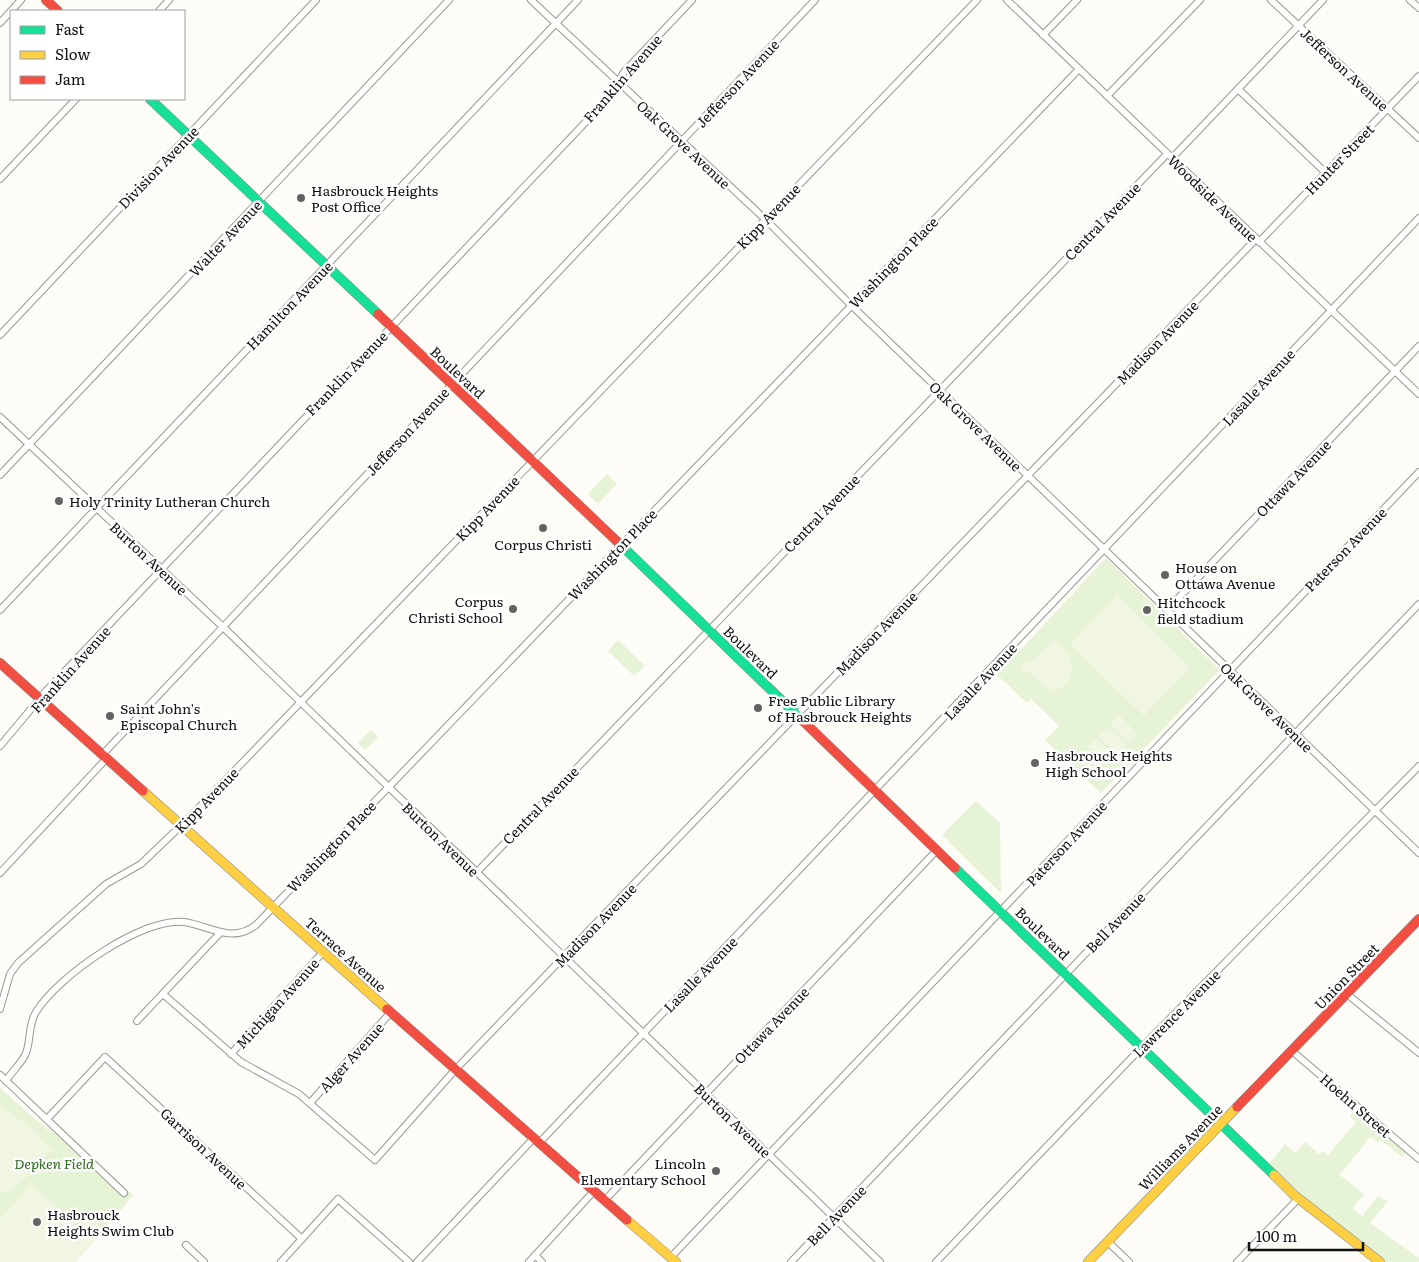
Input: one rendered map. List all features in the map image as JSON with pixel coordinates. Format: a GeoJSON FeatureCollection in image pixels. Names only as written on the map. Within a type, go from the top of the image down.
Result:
{"type":"FeatureCollection","features":[{"type":"Feature","properties":{"kind":"street"},"geometry":{"type":"LineString","coordinates":[[11,10],[21,0]]}},
{"type":"Feature","properties":{"kind":"street"},"geometry":{"type":"LineString","coordinates":[[46,0],[57,10]]}},
{"type":"Feature","properties":{"kind":"street"},"geometry":{"type":"LineString","coordinates":[[160,10],[169,0]]}},
{"type":"Feature","properties":{"kind":"street","name":"Division Avenue"},"geometry":{"type":"LineString","coordinates":[[0,335],[316,0]]}},
{"type":"Feature","properties":{"kind":"street","name":"Walter Avenue"},"geometry":{"type":"LineString","coordinates":[[0,475],[449,0]]}},
{"type":"Feature","properties":{"kind":"street","name":"Oak Grove Avenue"},"geometry":{"type":"LineString","coordinates":[[531,0],[764,219],[851,306],[1419,853]]}},
{"type":"Feature","properties":{"kind":"street","name":"Hamilton Avenue"},"geometry":{"type":"LineString","coordinates":[[0,610],[578,0]]}},
{"type":"Feature","properties":{"kind":"street","name":"Franklin Avenue"},"geometry":{"type":"LineString","coordinates":[[0,746],[40,699],[578,129],[618,83],[624,72],[692,0]]}},
{"type":"Feature","properties":{"kind":"street","name":"Jefferson Avenue"},"geometry":{"type":"LineString","coordinates":[[0,873],[223,627],[815,0]]}},
{"type":"Feature","properties":{"kind":"street","name":"Kipp Avenue"},"geometry":{"type":"LineString","coordinates":[[0,1009],[10,974],[18,963],[106,884],[142,864],[182,825],[977,0]]}},
{"type":"Feature","properties":{"kind":"street","name":"Woodside Avenue"},"geometry":{"type":"LineString","coordinates":[[1007,0],[1419,394]]}},
{"type":"Feature","properties":{"kind":"street"},"geometry":{"type":"LineString","coordinates":[[1043,35],[1077,0]]}},
{"type":"Feature","properties":{"kind":"street"},"geometry":{"type":"LineString","coordinates":[[1108,96],[1200,0]]}},
{"type":"Feature","properties":{"kind":"street","name":"Jefferson Avenue"},"geometry":{"type":"LineString","coordinates":[[1271,0],[1419,138]]}},
{"type":"Feature","properties":{"kind":"street","name":"Central Avenue"},"geometry":{"type":"LineString","coordinates":[[476,873],[939,390],[1169,156],[1238,89],[1323,0]]}},
{"type":"Feature","properties":{"kind":"street"},"geometry":{"type":"LineString","coordinates":[[1410,0],[1419,8]]}},
{"type":"Feature","properties":{"kind":"street"},"geometry":{"type":"LineString","coordinates":[[0,22],[10,12]]}},
{"type":"Feature","properties":{"kind":"street","name":"Washington Place"},"geometry":{"type":"LineString","coordinates":[[220,933],[234,935],[250,930],[274,906],[1079,69]]}},
{"type":"Feature","properties":{"kind":"street","name":"Hunter Street"},"geometry":{"type":"LineString","coordinates":[[1257,241],[1326,173],[1419,76]]}},
{"type":"Feature","properties":{"kind":"street"},"geometry":{"type":"LineString","coordinates":[[1238,89],[1326,173]]}},
{"type":"Feature","properties":{"kind":"street"},"geometry":{"type":"LineString","coordinates":[[0,179],[75,100]]}},
{"type":"Feature","properties":{"kind":"street","name":"Boulevard"},"geometry":{"type":"LineString","coordinates":[[151,100],[533,461],[1298,1199],[1379,1262]]}},
{"type":"Feature","properties":{"kind":"street","name":"Lasalle Avenue"},"geometry":{"type":"LineString","coordinates":[[417,1262],[643,1034],[1419,218]]}},
{"type":"Feature","properties":{"kind":"street","name":"Madison Avenue"},"geometry":{"type":"LineString","coordinates":[[310,1103],[375,1160],[455,1070],[796,715],[1257,241]]}},
{"type":"Feature","properties":{"kind":"street","name":"Ottawa Avenue"},"geometry":{"type":"LineString","coordinates":[[1167,610],[1419,346]]}},
{"type":"Feature","properties":{"kind":"street","name":"Burton Avenue"},"geometry":{"type":"LineString","coordinates":[[0,417],[223,627],[298,704],[388,788],[880,1262]]}},
{"type":"Feature","properties":{"kind":"street","name":"Paterson Avenue"},"geometry":{"type":"LineString","coordinates":[[674,1260],[769,1155],[1419,472]]}},
{"type":"Feature","properties":{"kind":"street","name":"Bell Avenue"},"geometry":{"type":"LineString","coordinates":[[791,1262],[1419,604]]}},
{"type":"Feature","properties":{"kind":"street","name":"Terrace Avenue"},"geometry":{"type":"LineString","coordinates":[[0,663],[274,906],[455,1070],[674,1260]]}},
{"type":"Feature","properties":{"kind":"street","name":"Lawrence Avenue"},"geometry":{"type":"LineString","coordinates":[[936,1262],[1141,1048],[1419,766]]}},
{"type":"Feature","properties":{"kind":"street","name":"Ottawa Avenue"},"geometry":{"type":"LineString","coordinates":[[604,1200],[937,850]]}},
{"type":"Feature","properties":{"kind":"street","name":"Union Street"},"geometry":{"type":"LineString","coordinates":[[1292,1051],[1419,919]]}},
{"type":"Feature","properties":{"kind":"street"},"geometry":{"type":"LineString","coordinates":[[6,1080],[26,1053],[32,1020],[39,1007],[65,982],[109,948],[140,931],[172,922],[186,922],[220,933],[137,1021]]}},
{"type":"Feature","properties":{"kind":"street","name":"Michigan Avenue"},"geometry":{"type":"LineString","coordinates":[[231,1054],[323,952]]}},
{"type":"Feature","properties":{"kind":"street"},"geometry":{"type":"LineString","coordinates":[[163,994],[231,1054],[252,1069],[294,1091],[310,1103]]}},
{"type":"Feature","properties":{"kind":"street"},"geometry":{"type":"LineString","coordinates":[[1347,994],[1419,1053]]}},
{"type":"Feature","properties":{"kind":"street","name":"Alger Avenue"},"geometry":{"type":"LineString","coordinates":[[310,1103],[391,1012]]}},
{"type":"Feature","properties":{"kind":"street","name":"Williams Avenue"},"geometry":{"type":"LineString","coordinates":[[1088,1262],[1292,1051]]}},
{"type":"Feature","properties":{"kind":"street","name":"Hoehn Street"},"geometry":{"type":"LineString","coordinates":[[1292,1051],[1419,1159]]}},
{"type":"Feature","properties":{"kind":"street","name":"Garrison Avenue"},"geometry":{"type":"LineString","coordinates":[[47,1119],[105,1057],[302,1239]]}},
{"type":"Feature","properties":{"kind":"street"},"geometry":{"type":"LineString","coordinates":[[0,1075],[124,1193]]}},
{"type":"Feature","properties":{"kind":"street"},"geometry":{"type":"LineString","coordinates":[[529,1262],[594,1191]]}},
{"type":"Feature","properties":{"kind":"street"},"geometry":{"type":"LineString","coordinates":[[282,1262],[338,1199],[409,1262]]}},
{"type":"Feature","properties":{"kind":"street"},"geometry":{"type":"LineString","coordinates":[[1237,1262],[1298,1199]]}},
{"type":"Feature","properties":{"kind":"street"},"geometry":{"type":"LineString","coordinates":[[1108,1242],[1129,1262]]}},
{"type":"Feature","properties":{"kind":"street"},"geometry":{"type":"LineString","coordinates":[[186,1245],[204,1262]]}},
{"type":"Feature","properties":{"kind":"street"},"geometry":{"type":"LineString","coordinates":[[535,1256],[542,1262]]}},
{"type":"Feature","properties":{"kind":"green space"},"geometry":{"type":"Polygon","coordinates":[[[607,474],[617,484],[598,504],[588,494],[607,474]]]}},
{"type":"Feature","properties":{"kind":"green space"},"geometry":{"type":"Polygon","coordinates":[[[1106,558],[1220,670],[1101,793],[1045,740],[1059,726],[1031,699],[1027,703],[997,675],[1106,558]]]}},
{"type":"Feature","properties":{"kind":"green space"},"geometry":{"type":"Polygon","coordinates":[[[1117,595],[1190,668],[1144,716],[1070,644],[1117,595]]]}},
{"type":"Feature","properties":{"kind":"green space"},"geometry":{"type":"Polygon","coordinates":[[[618,640],[645,666],[634,676],[608,651],[618,640]]]}},
{"type":"Feature","properties":{"kind":"green space"},"geometry":{"type":"Polygon","coordinates":[[[1053,641],[1059,644],[1068,654],[1073,666],[1070,679],[1066,685],[1051,692],[1029,672],[1026,673],[1022,669],[1022,665],[1025,661],[1031,662],[1053,641]]]}},
{"type":"Feature","properties":{"kind":"green space"},"geometry":{"type":"Polygon","coordinates":[[[1119,715],[1138,734],[1129,743],[1110,724],[1119,715]]]}},
{"type":"Feature","properties":{"kind":"green space"},"geometry":{"type":"Polygon","coordinates":[[[1107,727],[1127,746],[1118,755],[1099,736],[1107,727]]]}},
{"type":"Feature","properties":{"kind":"green space"},"geometry":{"type":"Polygon","coordinates":[[[371,730],[378,737],[365,750],[358,743],[371,730]]]}},
{"type":"Feature","properties":{"kind":"green space"},"geometry":{"type":"Polygon","coordinates":[[[1096,738],[1115,757],[1107,766],[1087,747],[1096,738]]]}},
{"type":"Feature","properties":{"kind":"green space"},"geometry":{"type":"Polygon","coordinates":[[[1085,750],[1105,769],[1098,776],[1078,757],[1085,750]]]}},
{"type":"Feature","properties":{"kind":"green space"},"geometry":{"type":"Polygon","coordinates":[[[976,801],[1000,823],[1001,893],[942,835],[976,801]]]}},
{"type":"Feature","properties":{"kind":"green space","name":"Depken Field"},"geometry":{"type":"Polygon","coordinates":[[[0,1088],[48,1130],[57,1123],[133,1195],[106,1228],[102,1226],[105,1229],[75,1262],[32,1185],[13,1205],[0,1262],[0,1088]]]}},
{"type":"Feature","properties":{"kind":"green space"},"geometry":{"type":"Polygon","coordinates":[[[1339,1091],[1409,1150],[1402,1157],[1380,1139],[1378,1142],[1370,1137],[1340,1175],[1364,1194],[1353,1208],[1362,1216],[1378,1196],[1388,1201],[1370,1223],[1419,1258],[1419,1262],[1380,1262],[1266,1168],[1285,1144],[1295,1153],[1305,1142],[1319,1154],[1323,1151],[1328,1155],[1356,1122],[1350,1116],[1352,1113],[1334,1097],[1339,1091]]]}},
{"type":"Feature","properties":{"kind":"green space"},"geometry":{"type":"Polygon","coordinates":[[[2,1107],[33,1129],[47,1145],[52,1147],[52,1151],[47,1153],[39,1167],[6,1194],[0,1190],[0,1109],[2,1107]]]}},
{"type":"Feature","properties":{"kind":"green space","name":"Hasbrouck Heights Swim Club"},"geometry":{"type":"Polygon","coordinates":[[[31,1184],[79,1227],[89,1218],[105,1229],[76,1262],[0,1262],[0,1219],[31,1184]]]}},
{"type":"Feature","properties":{"kind":"traffic: fast"},"geometry":{"type":"LineString","coordinates":[[151,100],[378,314]]}},
{"type":"Feature","properties":{"kind":"traffic: fast"},"geometry":{"type":"LineString","coordinates":[[624,548],[801,719]]}},
{"type":"Feature","properties":{"kind":"traffic: fast"},"geometry":{"type":"LineString","coordinates":[[955,868],[1274,1175]]}},
{"type":"Feature","properties":{"kind":"traffic: slow"},"geometry":{"type":"LineString","coordinates":[[143,791],[387,1009]]}},
{"type":"Feature","properties":{"kind":"traffic: slow"},"geometry":{"type":"LineString","coordinates":[[1088,1262],[1237,1107]]}},
{"type":"Feature","properties":{"kind":"traffic: slow"},"geometry":{"type":"LineString","coordinates":[[1274,1175],[1294,1195],[1380,1262]]}},
{"type":"Feature","properties":{"kind":"traffic: slow"},"geometry":{"type":"LineString","coordinates":[[627,1220],[676,1262]]}},
{"type":"Feature","properties":{"kind":"traffic: jam"},"geometry":{"type":"LineString","coordinates":[[46,0],[57,10]]}},
{"type":"Feature","properties":{"kind":"traffic: jam"},"geometry":{"type":"LineString","coordinates":[[378,314],[624,548]]}},
{"type":"Feature","properties":{"kind":"traffic: jam"},"geometry":{"type":"LineString","coordinates":[[0,663],[143,791]]}},
{"type":"Feature","properties":{"kind":"traffic: jam"},"geometry":{"type":"LineString","coordinates":[[801,719],[955,868]]}},
{"type":"Feature","properties":{"kind":"traffic: jam"},"geometry":{"type":"LineString","coordinates":[[1237,1107],[1419,919]]}},
{"type":"Feature","properties":{"kind":"traffic: jam"},"geometry":{"type":"LineString","coordinates":[[387,1009],[627,1220]]}},
{"type":"Feature","properties":{"kind":"place","name":"Hasbrouck Heights Post Office"},"geometry":{"type":"Point","coordinates":[301,198]}},
{"type":"Feature","properties":{"kind":"place","name":"Holy Trinity Lutheran Church"},"geometry":{"type":"Point","coordinates":[59,501]}},
{"type":"Feature","properties":{"kind":"place","name":"Corpus Christi"},"geometry":{"type":"Point","coordinates":[543,528]}},
{"type":"Feature","properties":{"kind":"place","name":"House on Ottawa Avenue"},"geometry":{"type":"Point","coordinates":[1165,575]}},
{"type":"Feature","properties":{"kind":"place","name":"Corpus Christi School"},"geometry":{"type":"Point","coordinates":[513,609]}},
{"type":"Feature","properties":{"kind":"place","name":"Hitchcock field stadium"},"geometry":{"type":"Point","coordinates":[1147,610]}},
{"type":"Feature","properties":{"kind":"place","name":"Free Public Library of Hasbrouck Heights"},"geometry":{"type":"Point","coordinates":[758,708]}},
{"type":"Feature","properties":{"kind":"place","name":"Saint John's Episcopal Church"},"geometry":{"type":"Point","coordinates":[110,716]}},
{"type":"Feature","properties":{"kind":"place","name":"Hasbrouck Heights High School"},"geometry":{"type":"Point","coordinates":[1035,763]}},
{"type":"Feature","properties":{"kind":"place","name":"Lincoln Elementary School"},"geometry":{"type":"Point","coordinates":[716,1171]}},
{"type":"Feature","properties":{"kind":"place","name":"Hasbrouck Heights Swim Club"},"geometry":{"type":"Point","coordinates":[37,1222]}}]}
